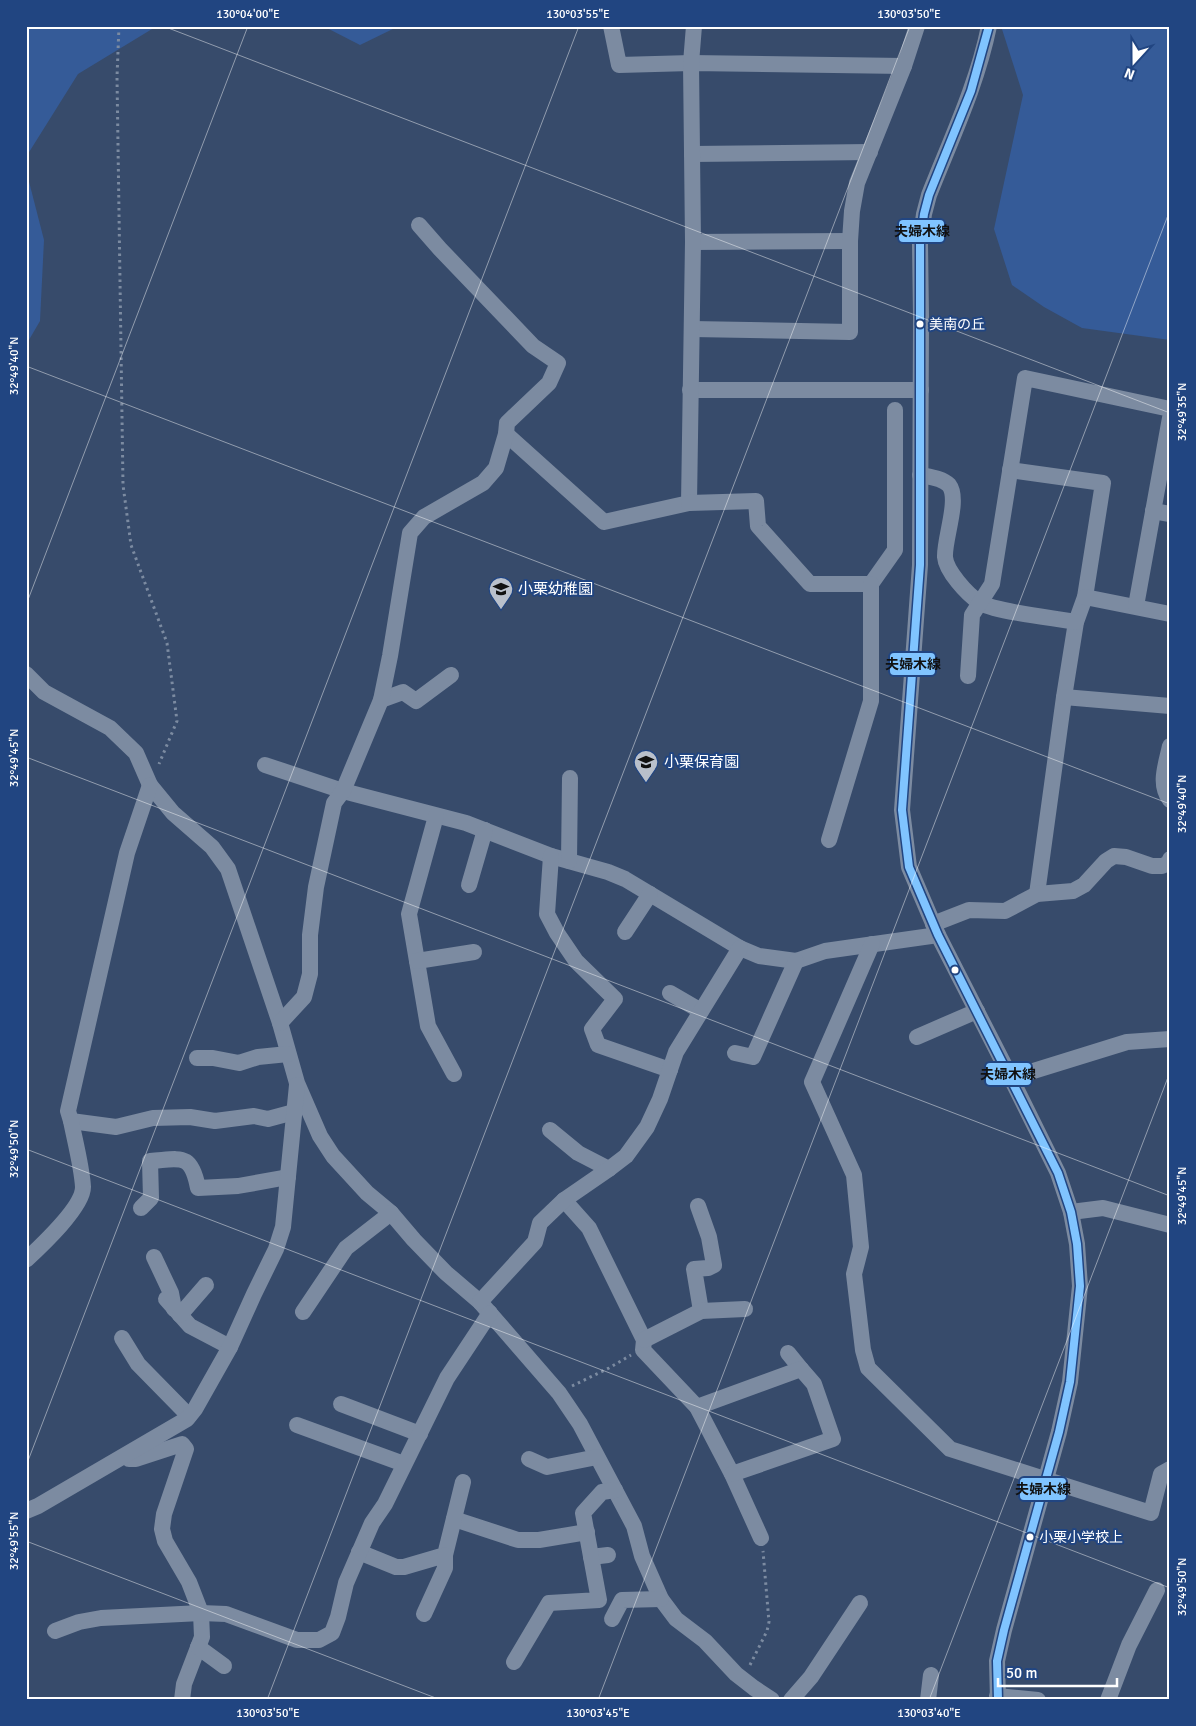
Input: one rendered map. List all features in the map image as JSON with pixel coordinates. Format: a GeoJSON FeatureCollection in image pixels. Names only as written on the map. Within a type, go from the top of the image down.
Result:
{"type":"FeatureCollection","features":[{"type":"Feature","properties":{"kind":"street"},"geometry":{"type":"LineString","coordinates":[[611,26],[619,64],[691,63],[904,66]]}},
{"type":"Feature","properties":{"kind":"street"},"geometry":{"type":"LineString","coordinates":[[689,503],[693,242],[691,63],[694,26]]}},
{"type":"Feature","properties":{"kind":"street"},"geometry":{"type":"LineString","coordinates":[[692,329],[850,332],[850,241],[852,211],[858,183],[904,66],[917,26]]}},
{"type":"Feature","properties":{"kind":"street"},"geometry":{"type":"LineString","coordinates":[[989,26],[974,84],[929,195],[920,244],[920,565],[902,810],[909,867],[936,930],[1058,1173],[1071,1212],[1077,1244],[1080,1286],[1070,1382],[1059,1432],[997,1661],[997,1698],[1038,1700]]}},
{"type":"Feature","properties":{"kind":"street"},"geometry":{"type":"LineString","coordinates":[[692,154],[870,152]]}},
{"type":"Feature","properties":{"kind":"street"},"geometry":{"type":"LineString","coordinates":[[280,1023],[304,997],[310,974],[310,936],[316,887],[334,803],[343,791],[381,700],[410,533],[424,517],[483,483],[496,468],[507,424],[549,383],[558,363],[533,346],[419,225]]}},
{"type":"Feature","properties":{"kind":"street"},"geometry":{"type":"LineString","coordinates":[[693,242],[850,241]]}},
{"type":"Feature","properties":{"kind":"street"},"geometry":{"type":"LineString","coordinates":[[968,676],[972,615],[992,584],[1025,378],[1170,409]]}},
{"type":"Feature","properties":{"kind":"street"},"geometry":{"type":"LineString","coordinates":[[690,390],[921,390]]}},
{"type":"Feature","properties":{"kind":"street"},"geometry":{"type":"LineString","coordinates":[[829,840],[871,701],[871,584],[895,550],[895,410]]}},
{"type":"Feature","properties":{"kind":"street"},"geometry":{"type":"LineString","coordinates":[[1136,606],[1170,418]]}},
{"type":"Feature","properties":{"kind":"street"},"geometry":{"type":"LineString","coordinates":[[506,434],[604,522],[689,503],[756,501],[758,526],[810,584],[871,584]]}},
{"type":"Feature","properties":{"kind":"street"},"geometry":{"type":"LineString","coordinates":[[1010,470],[1103,482],[1085,597],[1076,622],[1037,894]]}},
{"type":"Feature","properties":{"kind":"street"},"geometry":{"type":"LineString","coordinates":[[920,475],[941,480],[950,486],[953,498],[945,558],[955,580],[979,602],[995,608],[1076,622]]}},
{"type":"Feature","properties":{"kind":"street"},"geometry":{"type":"LineString","coordinates":[[1153,511],[1170,514]]}},
{"type":"Feature","properties":{"kind":"street"},"geometry":{"type":"LineString","coordinates":[[1085,597],[1170,614]]}},
{"type":"Feature","properties":{"kind":"street"},"geometry":{"type":"LineString","coordinates":[[26,674],[44,692],[110,728],[136,753],[150,785],[173,813],[212,847],[228,868],[280,1023],[297,1083],[320,1136],[333,1156],[367,1193],[391,1213],[446,1273],[485,1308],[559,1394],[580,1424],[634,1526],[642,1556],[661,1598],[676,1619],[705,1641],[747,1689],[772,1700]]}},
{"type":"Feature","properties":{"kind":"street"},"geometry":{"type":"LineString","coordinates":[[381,700],[403,692],[416,701],[450,674]]}},
{"type":"Feature","properties":{"kind":"street"},"geometry":{"type":"LineString","coordinates":[[1064,697],[1170,706]]}},
{"type":"Feature","properties":{"kind":"street"},"geometry":{"type":"LineString","coordinates":[[1170,746],[1163,783],[1164,792],[1170,800]]}},
{"type":"Feature","properties":{"kind":"street"},"geometry":{"type":"LineString","coordinates":[[265,765],[343,791],[466,823],[551,856],[608,872],[625,879],[740,948],[759,956],[796,961],[825,952],[936,930],[969,910],[1005,911],[1037,894],[1073,891],[1084,885],[1106,861],[1114,856],[1126,857],[1152,866],[1162,866],[1168,863],[1170,859]]}},
{"type":"Feature","properties":{"kind":"street"},"geometry":{"type":"LineString","coordinates":[[568,861],[570,778]]}},
{"type":"Feature","properties":{"kind":"street"},"geometry":{"type":"LineString","coordinates":[[26,1260],[48,1239],[80,1199],[83,1188],[68,1112],[127,853],[150,785]]}},
{"type":"Feature","properties":{"kind":"street"},"geometry":{"type":"LineString","coordinates":[[436,816],[408,914],[428,1026],[454,1074]]}},
{"type":"Feature","properties":{"kind":"street"},"geometry":{"type":"LineString","coordinates":[[469,885],[484,830]]}},
{"type":"Feature","properties":{"kind":"street"},"geometry":{"type":"LineString","coordinates":[[551,856],[547,914],[576,961],[615,1000],[592,1029],[598,1044],[670,1070]]}},
{"type":"Feature","properties":{"kind":"street"},"geometry":{"type":"LineString","coordinates":[[625,932],[650,894]]}},
{"type":"Feature","properties":{"kind":"street"},"geometry":{"type":"LineString","coordinates":[[872,944],[812,1082],[854,1175],[861,1246],[854,1274],[868,1368],[950,1449],[1151,1513],[1161,1474],[1170,1469]]}},
{"type":"Feature","properties":{"kind":"street"},"geometry":{"type":"LineString","coordinates":[[55,1631],[79,1622],[101,1618],[201,1613],[226,1614],[297,1640],[318,1640],[332,1633],[346,1583],[372,1522],[385,1504],[447,1378],[485,1308],[535,1242],[540,1223],[564,1200],[626,1156],[647,1127],[660,1099],[676,1052],[740,948]]}},
{"type":"Feature","properties":{"kind":"street"},"geometry":{"type":"LineString","coordinates":[[417,961],[474,952]]}},
{"type":"Feature","properties":{"kind":"street"},"geometry":{"type":"LineString","coordinates":[[735,1053],[753,1057],[796,961]]}},
{"type":"Feature","properties":{"kind":"street"},"geometry":{"type":"LineString","coordinates":[[670,993],[701,1011]]}},
{"type":"Feature","properties":{"kind":"street"},"geometry":{"type":"LineString","coordinates":[[917,1037],[977,1011]]}},
{"type":"Feature","properties":{"kind":"street"},"geometry":{"type":"LineString","coordinates":[[1011,1078],[1127,1042],[1170,1040]]}},
{"type":"Feature","properties":{"kind":"street"},"geometry":{"type":"LineString","coordinates":[[197,1058],[213,1058],[239,1063],[258,1057],[288,1054]]}},
{"type":"Feature","properties":{"kind":"street"},"geometry":{"type":"LineString","coordinates":[[26,1511],[38,1506],[187,1419],[195,1408],[230,1347],[276,1250],[283,1227],[297,1083]]}},
{"type":"Feature","properties":{"kind":"street"},"geometry":{"type":"LineString","coordinates":[[71,1121],[116,1127],[153,1118],[190,1117],[215,1121],[254,1116],[268,1119],[294,1112]]}},
{"type":"Feature","properties":{"kind":"street"},"geometry":{"type":"LineString","coordinates":[[550,1130],[578,1153],[609,1169]]}},
{"type":"Feature","properties":{"kind":"street"},"geometry":{"type":"LineString","coordinates":[[141,1208],[151,1198],[150,1162],[181,1158],[189,1162],[195,1172],[198,1188],[238,1186],[288,1177]]}},
{"type":"Feature","properties":{"kind":"street"},"geometry":{"type":"LineString","coordinates":[[564,1200],[589,1228],[644,1345],[696,1407],[732,1474],[761,1538]]}},
{"type":"Feature","properties":{"kind":"street"},"geometry":{"type":"LineString","coordinates":[[698,1206],[709,1236],[714,1265],[708,1268],[694,1269],[701,1311]]}},
{"type":"Feature","properties":{"kind":"street"},"geometry":{"type":"LineString","coordinates":[[1071,1212],[1103,1208],[1170,1225]]}},
{"type":"Feature","properties":{"kind":"street"},"geometry":{"type":"LineString","coordinates":[[303,1312],[340,1260],[346,1248],[391,1213]]}},
{"type":"Feature","properties":{"kind":"street"},"geometry":{"type":"LineString","coordinates":[[154,1257],[171,1292],[173,1308],[190,1326],[230,1347]]}},
{"type":"Feature","properties":{"kind":"street"},"geometry":{"type":"LineString","coordinates":[[173,1308],[206,1286]]}},
{"type":"Feature","properties":{"kind":"street"},"geometry":{"type":"LineString","coordinates":[[644,1345],[701,1311],[745,1309]]}},
{"type":"Feature","properties":{"kind":"street"},"geometry":{"type":"LineString","coordinates":[[122,1338],[138,1364],[189,1416]]}},
{"type":"Feature","properties":{"kind":"street"},"geometry":{"type":"LineString","coordinates":[[732,1474],[833,1439],[814,1384],[788,1353]]}},
{"type":"Feature","properties":{"kind":"street"},"geometry":{"type":"LineString","coordinates":[[696,1407],[801,1369]]}},
{"type":"Feature","properties":{"kind":"street"},"geometry":{"type":"LineString","coordinates":[[340,1404],[420,1434]]}},
{"type":"Feature","properties":{"kind":"street"},"geometry":{"type":"LineString","coordinates":[[297,1424],[404,1464]]}},
{"type":"Feature","properties":{"kind":"street"},"geometry":{"type":"LineString","coordinates":[[119,1459],[136,1458],[182,1444],[186,1449],[164,1514],[162,1530],[164,1541],[189,1582],[201,1613],[202,1637],[184,1684],[182,1700]]}},
{"type":"Feature","properties":{"kind":"street"},"geometry":{"type":"LineString","coordinates":[[529,1459],[547,1467],[597,1457]]}},
{"type":"Feature","properties":{"kind":"street"},"geometry":{"type":"LineString","coordinates":[[424,1614],[444,1568],[445,1555],[463,1482]]}},
{"type":"Feature","properties":{"kind":"street"},"geometry":{"type":"LineString","coordinates":[[514,1662],[548,1603],[599,1600],[584,1513],[602,1492],[615,1490]]}},
{"type":"Feature","properties":{"kind":"street"},"geometry":{"type":"LineString","coordinates":[[454,1519],[518,1540],[540,1540],[587,1532]]}},
{"type":"Feature","properties":{"kind":"street"},"geometry":{"type":"LineString","coordinates":[[358,1552],[396,1567],[404,1567],[445,1555]]}},
{"type":"Feature","properties":{"kind":"street"},"geometry":{"type":"LineString","coordinates":[[591,1557],[608,1555]]}},
{"type":"Feature","properties":{"kind":"street"},"geometry":{"type":"LineString","coordinates":[[1108,1700],[1129,1645],[1157,1590]]}},
{"type":"Feature","properties":{"kind":"street"},"geometry":{"type":"LineString","coordinates":[[612,1619],[622,1600],[661,1598]]}},
{"type":"Feature","properties":{"kind":"street"},"geometry":{"type":"LineString","coordinates":[[791,1700],[811,1677],[860,1603]]}},
{"type":"Feature","properties":{"kind":"street"},"geometry":{"type":"LineString","coordinates":[[198,1647],[224,1666]]}},
{"type":"Feature","properties":{"kind":"street"},"geometry":{"type":"LineString","coordinates":[[928,1700],[931,1675]]}},
{"type":"Feature","properties":{"kind":"path"},"geometry":{"type":"LineString","coordinates":[[119,26],[117,77],[123,485],[131,545],[166,643],[177,721],[150,785]]}},
{"type":"Feature","properties":{"kind":"path"},"geometry":{"type":"LineString","coordinates":[[559,1394],[609,1368],[644,1345]]}},
{"type":"Feature","properties":{"kind":"path"},"geometry":{"type":"LineString","coordinates":[[747,1689],[769,1622],[765,1561],[761,1538]]}},
{"type":"Feature","properties":{"kind":"shaded area"},"geometry":{"type":"Polygon","coordinates":[[[26,26],[157,26],[78,74],[26,157],[26,26]]]}},
{"type":"Feature","properties":{"kind":"shaded area"},"geometry":{"type":"Polygon","coordinates":[[[323,26],[399,26],[360,45],[323,26]]]}},
{"type":"Feature","properties":{"kind":"shaded area"},"geometry":{"type":"Polygon","coordinates":[[[1001,26],[1170,26],[1170,340],[1082,328],[1044,307],[1012,285],[994,229],[1023,95],[1001,26]]]}},
{"type":"Feature","properties":{"kind":"shaded area"},"geometry":{"type":"Polygon","coordinates":[[[26,170],[44,240],[40,321],[26,345],[26,170]]]}},
{"type":"Feature","properties":{"kind":"transit line","name":"夫婦木線"},"geometry":{"type":"LineString","coordinates":[[989,26],[971,91],[929,195],[920,244],[920,565],[902,810],[909,867],[938,935],[1058,1173],[1071,1212],[1077,1244],[1080,1286],[1070,1382],[1059,1432],[1004,1630],[997,1661],[998,1700]]}},
{"type":"Feature","properties":{"kind":"place","name":"美南の丘"},"geometry":{"type":"Point","coordinates":[920,324]}},
{"type":"Feature","properties":{"kind":"place","name":"小栗幼稚園"},"geometry":{"type":"Point","coordinates":[501,610]}},
{"type":"Feature","properties":{"kind":"place","name":"小栗保育園"},"geometry":{"type":"Point","coordinates":[646,783]}},
{"type":"Feature","properties":{"kind":"place","name":"小栗小学校上"},"geometry":{"type":"Point","coordinates":[1030,1537]}}]}
